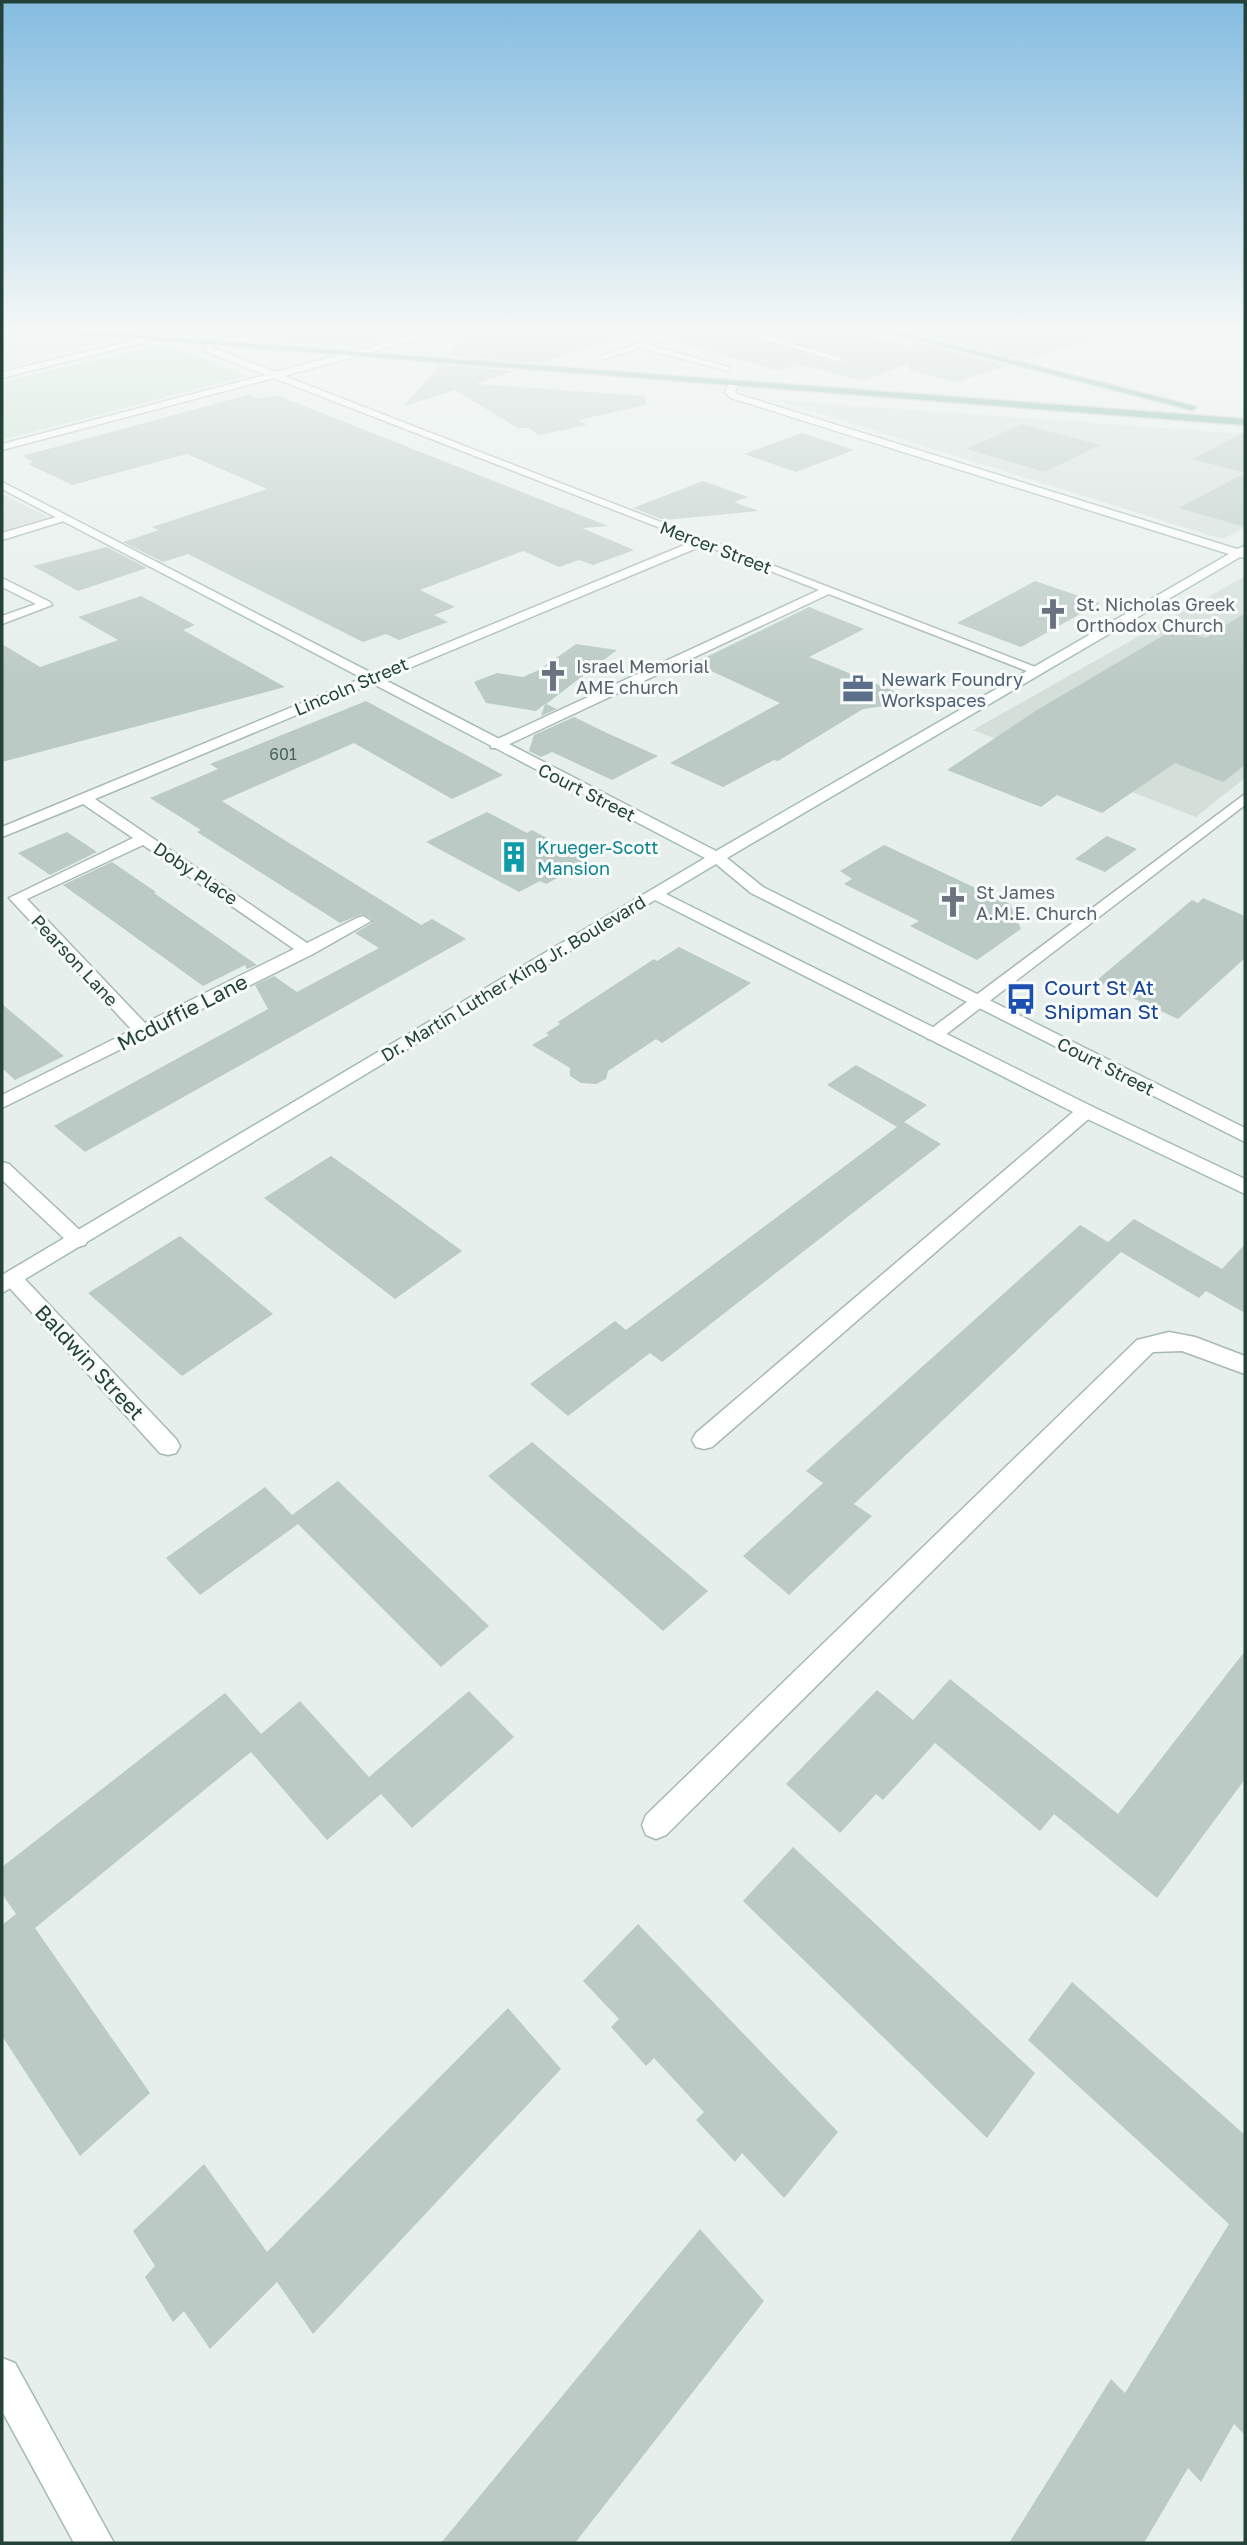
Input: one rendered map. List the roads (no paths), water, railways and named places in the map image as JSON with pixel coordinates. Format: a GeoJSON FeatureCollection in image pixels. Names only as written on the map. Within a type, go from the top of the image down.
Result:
{"type":"FeatureCollection","features":[{"type":"Feature","properties":{"kind":"street","name":"Mercer Street"},"geometry":{"type":"LineString","coordinates":[[457,447],[1037,670]]}},
{"type":"Feature","properties":{"kind":"street"},"geometry":{"type":"LineString","coordinates":[[900,447],[1243,552]]}},
{"type":"Feature","properties":{"kind":"street","name":"Court Street"},"geometry":{"type":"LineString","coordinates":[[2,485],[716,858],[757,890],[1245,1136]]}},
{"type":"Feature","properties":{"kind":"street"},"geometry":{"type":"LineString","coordinates":[[2,537],[63,518]]}},
{"type":"Feature","properties":{"kind":"street","name":"Lincoln Street"},"geometry":{"type":"LineString","coordinates":[[2,832],[702,542]]}},
{"type":"Feature","properties":{"kind":"street","name":"Dr. Martin Luther King Jr. Boulevard"},"geometry":{"type":"LineString","coordinates":[[7,1282],[654,894],[1243,552]]}},
{"type":"Feature","properties":{"kind":"street"},"geometry":{"type":"LineString","coordinates":[[2,582],[46,605],[2,620]]}},
{"type":"Feature","properties":{"kind":"street"},"geometry":{"type":"LineString","coordinates":[[496,745],[828,590]]}},
{"type":"Feature","properties":{"kind":"street"},"geometry":{"type":"LineString","coordinates":[[934,1035],[1245,797]]}},
{"type":"Feature","properties":{"kind":"street","name":"Doby Place"},"geometry":{"type":"LineString","coordinates":[[84,798],[307,950]]}},
{"type":"Feature","properties":{"kind":"street","name":"Pearson Lane"},"geometry":{"type":"LineString","coordinates":[[143,1031],[17,898],[145,838]]}},
{"type":"Feature","properties":{"kind":"street"},"geometry":{"type":"LineString","coordinates":[[654,894],[1086,1111],[1245,1187]]}},
{"type":"Feature","properties":{"kind":"street","name":"Mcduffie Lane"},"geometry":{"type":"LineString","coordinates":[[2,1102],[363,921]]}},
{"type":"Feature","properties":{"kind":"street"},"geometry":{"type":"LineString","coordinates":[[704,1440],[1086,1111]]}},
{"type":"Feature","properties":{"kind":"street"},"geometry":{"type":"LineString","coordinates":[[2,1169],[78,1240]]}},
{"type":"Feature","properties":{"kind":"street","name":"Baldwin Street"},"geometry":{"type":"LineString","coordinates":[[7,1282],[168,1446]]}},
{"type":"Feature","properties":{"kind":"street"},"geometry":{"type":"LineString","coordinates":[[656,1825],[1145,1346],[1157,1339],[1173,1340],[1245,1365]]}},
{"type":"Feature","properties":{"kind":"street"},"geometry":{"type":"LineString","coordinates":[[2,2376],[94,2543]]}},
{"type":"Feature","properties":{"kind":"place","name":"St. Nicholas Greek Orthodox Church"},"geometry":{"type":"Point","coordinates":[1053,614]}},
{"type":"Feature","properties":{"kind":"place","name":"Israel Memorial AME church"},"geometry":{"type":"Point","coordinates":[553,676]}},
{"type":"Feature","properties":{"kind":"place","name":"Newark Foundry Workspaces"},"geometry":{"type":"Point","coordinates":[858,689]}},
{"type":"Feature","properties":{"kind":"place","name":"Krueger-Scott Mansion"},"geometry":{"type":"Point","coordinates":[514,857]}},
{"type":"Feature","properties":{"kind":"place","name":"St James A.M.E. Church"},"geometry":{"type":"Point","coordinates":[953,902]}},
{"type":"Feature","properties":{"kind":"place","name":"Court St At Shipman St"},"geometry":{"type":"Point","coordinates":[1021,999]}}]}
